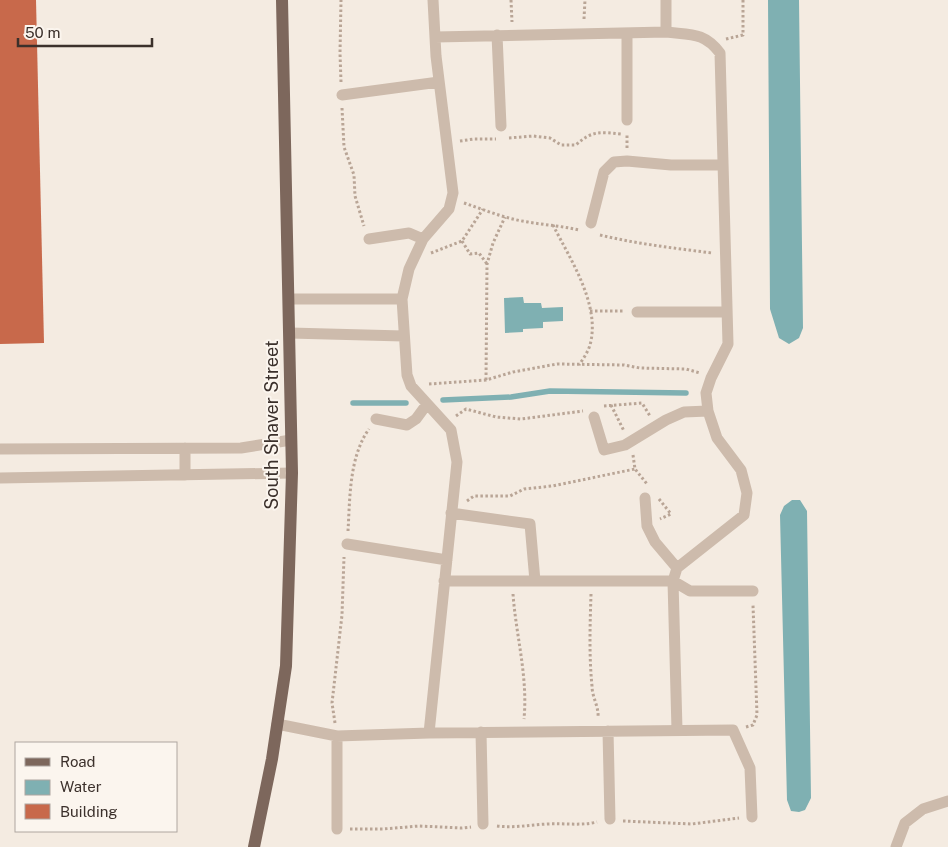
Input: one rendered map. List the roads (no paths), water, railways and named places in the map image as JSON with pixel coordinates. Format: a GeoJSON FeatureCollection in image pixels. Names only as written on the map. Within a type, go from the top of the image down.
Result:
{"type":"FeatureCollection","features":[{"type":"Feature","properties":{"kind":"main road","name":"South Shaver Street"},"geometry":{"type":"LineString","coordinates":[[254,847],[272,759],[286,666],[292,473],[282,0]]}},
{"type":"Feature","properties":{"kind":"lane"},"geometry":{"type":"LineString","coordinates":[[428,733],[457,462],[451,430],[411,386],[407,375],[402,299],[409,269],[423,239],[449,209],[453,193],[439,82],[433,0]]}},
{"type":"Feature","properties":{"kind":"lane"},"geometry":{"type":"LineString","coordinates":[[666,0],[666,32]]}},
{"type":"Feature","properties":{"kind":"lane"},"geometry":{"type":"LineString","coordinates":[[435,37],[666,32],[700,35],[712,42],[720,54],[728,344],[711,378],[706,393],[708,411],[717,438],[741,470],[746,493],[744,515],[677,568],[673,582],[677,730]]}},
{"type":"Feature","properties":{"kind":"lane"},"geometry":{"type":"LineString","coordinates":[[627,33],[627,120]]}},
{"type":"Feature","properties":{"kind":"lane"},"geometry":{"type":"LineString","coordinates":[[497,35],[501,126]]}},
{"type":"Feature","properties":{"kind":"lane"},"geometry":{"type":"LineString","coordinates":[[342,95],[439,82]]}},
{"type":"Feature","properties":{"kind":"lane"},"geometry":{"type":"LineString","coordinates":[[591,223],[604,172],[614,162],[722,165]]}},
{"type":"Feature","properties":{"kind":"lane"},"geometry":{"type":"LineString","coordinates":[[369,239],[409,233],[423,239]]}},
{"type":"Feature","properties":{"kind":"lane"},"geometry":{"type":"LineString","coordinates":[[289,299],[402,299]]}},
{"type":"Feature","properties":{"kind":"lane"},"geometry":{"type":"LineString","coordinates":[[637,312],[726,312]]}},
{"type":"Feature","properties":{"kind":"lane"},"geometry":{"type":"LineString","coordinates":[[290,333],[404,336]]}},
{"type":"Feature","properties":{"kind":"lane"},"geometry":{"type":"LineString","coordinates":[[376,419],[407,425],[416,419],[427,404]]}},
{"type":"Feature","properties":{"kind":"lane"},"geometry":{"type":"LineString","coordinates":[[594,417],[604,450],[625,445],[684,412],[708,411]]}},
{"type":"Feature","properties":{"kind":"lane"},"geometry":{"type":"LineString","coordinates":[[0,449],[240,448],[291,440]]}},
{"type":"Feature","properties":{"kind":"lane"},"geometry":{"type":"LineString","coordinates":[[185,448],[185,475]]}},
{"type":"Feature","properties":{"kind":"lane"},"geometry":{"type":"LineString","coordinates":[[0,478],[292,473]]}},
{"type":"Feature","properties":{"kind":"lane"},"geometry":{"type":"LineString","coordinates":[[646,498],[647,526],[655,542],[677,568]]}},
{"type":"Feature","properties":{"kind":"lane"},"geometry":{"type":"LineString","coordinates":[[451,513],[530,524],[534,581]]}},
{"type":"Feature","properties":{"kind":"lane"},"geometry":{"type":"LineString","coordinates":[[347,544],[447,560]]}},
{"type":"Feature","properties":{"kind":"lane"},"geometry":{"type":"LineString","coordinates":[[444,581],[673,582],[690,591],[753,591]]}},
{"type":"Feature","properties":{"kind":"lane"},"geometry":{"type":"LineString","coordinates":[[277,724],[337,736],[481,732],[733,730],[750,768],[752,816]]}},
{"type":"Feature","properties":{"kind":"lane"},"geometry":{"type":"LineString","coordinates":[[603,731],[610,819]]}},
{"type":"Feature","properties":{"kind":"lane"},"geometry":{"type":"LineString","coordinates":[[481,732],[483,824]]}},
{"type":"Feature","properties":{"kind":"lane"},"geometry":{"type":"LineString","coordinates":[[337,736],[337,829]]}},
{"type":"Feature","properties":{"kind":"lane"},"geometry":{"type":"LineString","coordinates":[[896,847],[905,823],[923,809],[948,801]]}},
{"type":"Feature","properties":{"kind":"water"},"geometry":{"type":"Polygon","coordinates":[[[768,0],[799,0],[803,328],[799,338],[789,344],[779,338],[770,309],[768,0]]]}},
{"type":"Feature","properties":{"kind":"water"},"geometry":{"type":"Polygon","coordinates":[[[523,297],[524,303],[541,303],[542,308],[563,307],[563,321],[543,322],[543,328],[523,329],[523,332],[505,333],[504,298],[523,297]]]}},
{"type":"Feature","properties":{"kind":"water"},"geometry":{"type":"Polygon","coordinates":[[[792,500],[800,500],[807,511],[811,798],[805,810],[799,812],[791,811],[787,800],[780,515],[784,506],[792,500]]]}},
{"type":"Feature","properties":{"kind":"waterway"},"geometry":{"type":"LineString","coordinates":[[443,400],[511,397],[550,391],[686,393]]}},
{"type":"Feature","properties":{"kind":"waterway"},"geometry":{"type":"LineString","coordinates":[[353,403],[406,403]]}}]}
